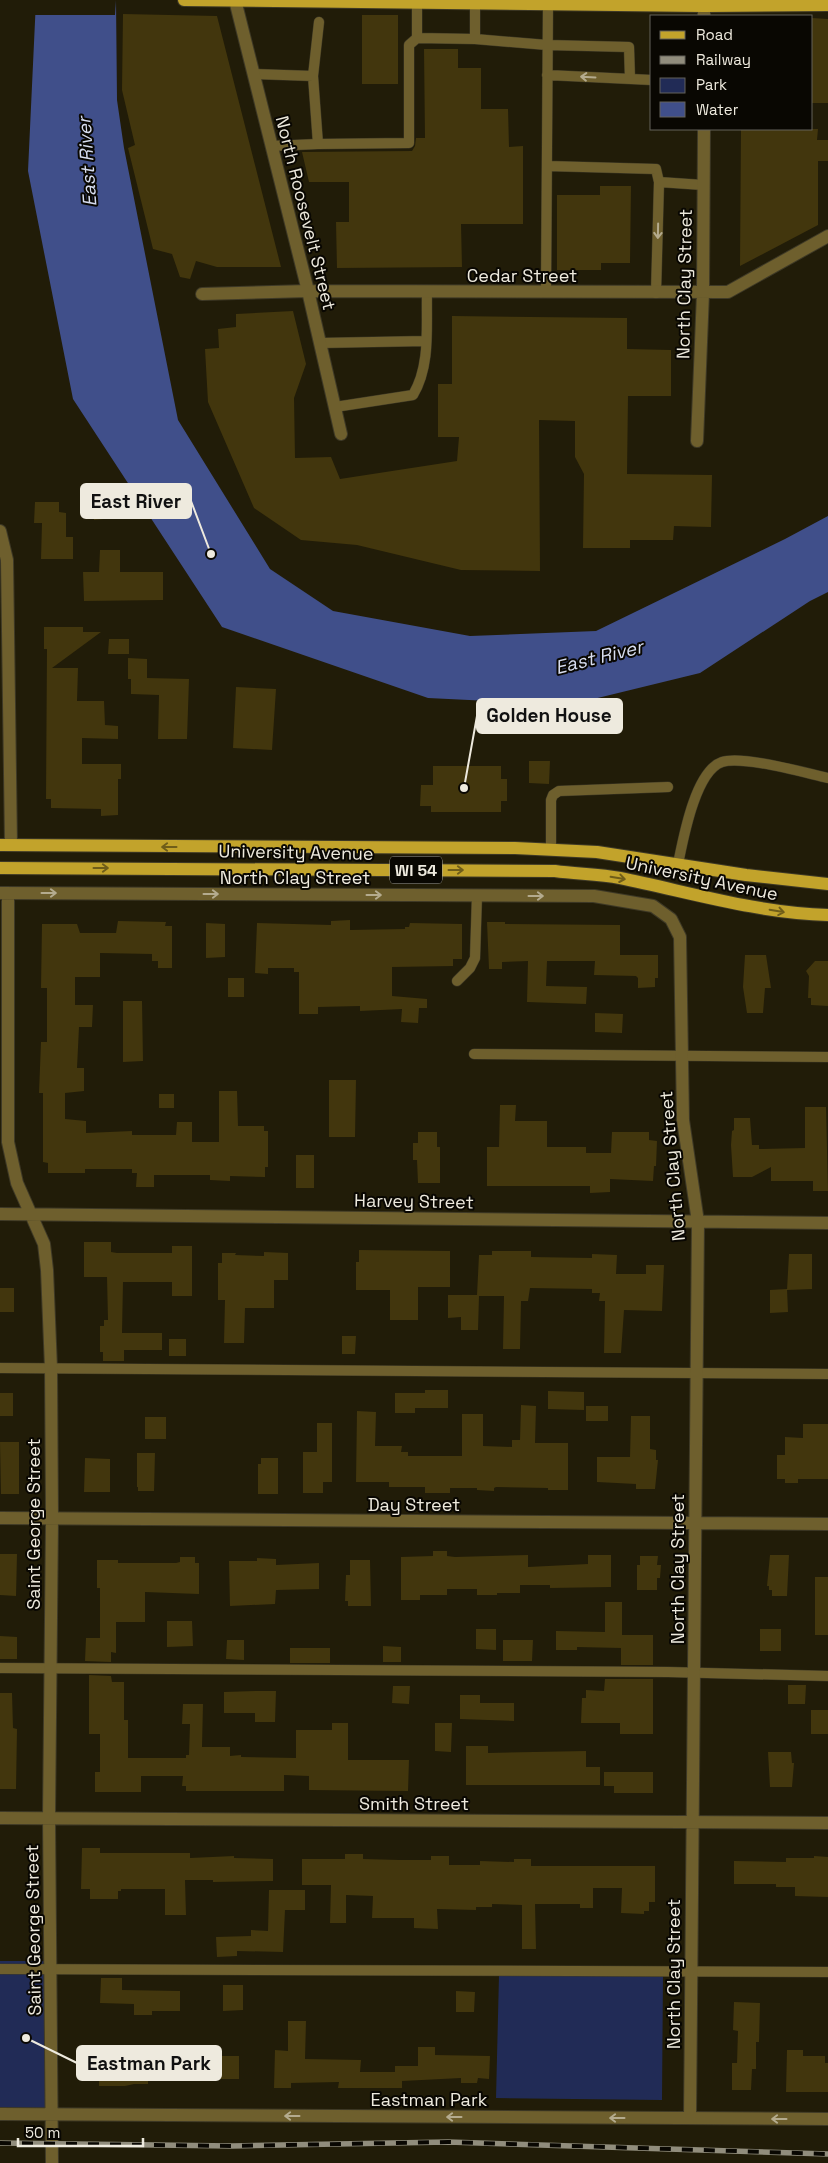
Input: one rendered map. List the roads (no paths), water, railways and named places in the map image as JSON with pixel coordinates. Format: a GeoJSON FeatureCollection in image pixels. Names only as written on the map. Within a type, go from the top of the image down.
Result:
{"type":"FeatureCollection","features":[{"type":"Feature","properties":{"kind":"main road"},"geometry":{"type":"LineString","coordinates":[[184,0],[704,7],[828,4]]}},
{"type":"Feature","properties":{"kind":"main road","name":"University Avenue"},"geometry":{"type":"LineString","coordinates":[[6,845],[597,852],[755,876],[828,884]]}},
{"type":"Feature","properties":{"kind":"main road","name":"University Avenue"},"geometry":{"type":"LineString","coordinates":[[0,868],[555,871],[617,878],[784,913],[828,915]]}},
{"type":"Feature","properties":{"kind":"street","name":"North Roosevelt Street"},"geometry":{"type":"LineString","coordinates":[[235,0],[270,146],[308,291],[341,434]]}},
{"type":"Feature","properties":{"kind":"street","name":"North Clay Street"},"geometry":{"type":"LineString","coordinates":[[697,441],[703,293],[704,130]]}},
{"type":"Feature","properties":{"kind":"street","name":"Cedar Street"},"geometry":{"type":"LineString","coordinates":[[202,294],[308,291],[728,292],[828,236]]}},
{"type":"Feature","properties":{"kind":"street"},"geometry":{"type":"LineString","coordinates":[[0,532],[7,560],[3,588],[6,845]]}},
{"type":"Feature","properties":{"kind":"street","name":"North Clay Street"},"geometry":{"type":"LineString","coordinates":[[4,893],[594,896],[653,906],[671,919],[680,937],[683,1120],[698,1222],[690,2118]]}},
{"type":"Feature","properties":{"kind":"street","name":"Saint George Street"},"geometry":{"type":"LineString","coordinates":[[4,893],[8,1142],[17,1183],[44,1244],[47,1270],[51,1368],[52,1519],[49,1818],[52,1970],[52,2163]]}},
{"type":"Feature","properties":{"kind":"street","name":"Harvey Street"},"geometry":{"type":"LineString","coordinates":[[0,1214],[828,1223]]}},
{"type":"Feature","properties":{"kind":"street","name":"Day Street"},"geometry":{"type":"LineString","coordinates":[[0,1518],[828,1524]]}},
{"type":"Feature","properties":{"kind":"street","name":"Smith Street"},"geometry":{"type":"LineString","coordinates":[[0,1818],[828,1823]]}},
{"type":"Feature","properties":{"kind":"street","name":"Eastman Park"},"geometry":{"type":"LineString","coordinates":[[0,2114],[828,2119]]}},
{"type":"Feature","properties":{"kind":"lane"},"geometry":{"type":"LineString","coordinates":[[417,2],[417,38]]}},
{"type":"Feature","properties":{"kind":"lane"},"geometry":{"type":"LineString","coordinates":[[475,39],[476,3]]}},
{"type":"Feature","properties":{"kind":"lane"},"geometry":{"type":"LineString","coordinates":[[546,292],[548,4]]}},
{"type":"Feature","properties":{"kind":"lane"},"geometry":{"type":"LineString","coordinates":[[318,144],[313,76],[319,22]]}},
{"type":"Feature","properties":{"kind":"lane"},"geometry":{"type":"LineString","coordinates":[[270,146],[409,143],[409,45],[417,38],[629,47],[630,79]]}},
{"type":"Feature","properties":{"kind":"lane"},"geometry":{"type":"LineString","coordinates":[[253,74],[313,76]]}},
{"type":"Feature","properties":{"kind":"lane"},"geometry":{"type":"LineString","coordinates":[[548,75],[650,80]]}},
{"type":"Feature","properties":{"kind":"lane"},"geometry":{"type":"LineString","coordinates":[[547,166],[656,169],[659,182],[656,293]]}},
{"type":"Feature","properties":{"kind":"lane"},"geometry":{"type":"LineString","coordinates":[[659,182],[703,185]]}},
{"type":"Feature","properties":{"kind":"lane"},"geometry":{"type":"LineString","coordinates":[[335,407],[413,395],[425,369],[427,292]]}},
{"type":"Feature","properties":{"kind":"lane"},"geometry":{"type":"LineString","coordinates":[[320,343],[426,341]]}},
{"type":"Feature","properties":{"kind":"lane"},"geometry":{"type":"LineString","coordinates":[[678,864],[685,828],[697,791],[708,772],[722,762],[742,761],[828,778]]}},
{"type":"Feature","properties":{"kind":"lane"},"geometry":{"type":"LineString","coordinates":[[551,850],[551,800],[553,795],[559,791],[668,787]]}},
{"type":"Feature","properties":{"kind":"lane"},"geometry":{"type":"LineString","coordinates":[[457,981],[470,968],[475,958],[477,896]]}},
{"type":"Feature","properties":{"kind":"lane"},"geometry":{"type":"LineString","coordinates":[[474,1054],[828,1058]]}},
{"type":"Feature","properties":{"kind":"lane"},"geometry":{"type":"LineString","coordinates":[[0,1368],[828,1374]]}},
{"type":"Feature","properties":{"kind":"lane"},"geometry":{"type":"LineString","coordinates":[[0,1668],[694,1673],[828,1676]]}},
{"type":"Feature","properties":{"kind":"lane"},"geometry":{"type":"LineString","coordinates":[[0,1969],[691,1970],[828,1972]]}},
{"type":"Feature","properties":{"kind":"water"},"geometry":{"type":"Polygon","coordinates":[[[36,0],[116,0],[117,100],[124,148],[178,420],[270,569],[333,611],[470,636],[596,631],[785,539],[828,516],[828,592],[810,601],[700,673],[569,705],[428,698],[222,627],[73,399],[28,171],[36,0]]]}},
{"type":"Feature","properties":{"kind":"railway"},"geometry":{"type":"LineString","coordinates":[[0,2143],[232,2146],[448,2142],[828,2154]]}},
{"type":"Feature","properties":{"kind":"place","name":"East River"},"geometry":{"type":"Point","coordinates":[211,554]}},
{"type":"Feature","properties":{"kind":"place","name":"Golden House"},"geometry":{"type":"Point","coordinates":[464,788]}},
{"type":"Feature","properties":{"kind":"place","name":"Eastman Park"},"geometry":{"type":"Point","coordinates":[26,2038]}}]}
